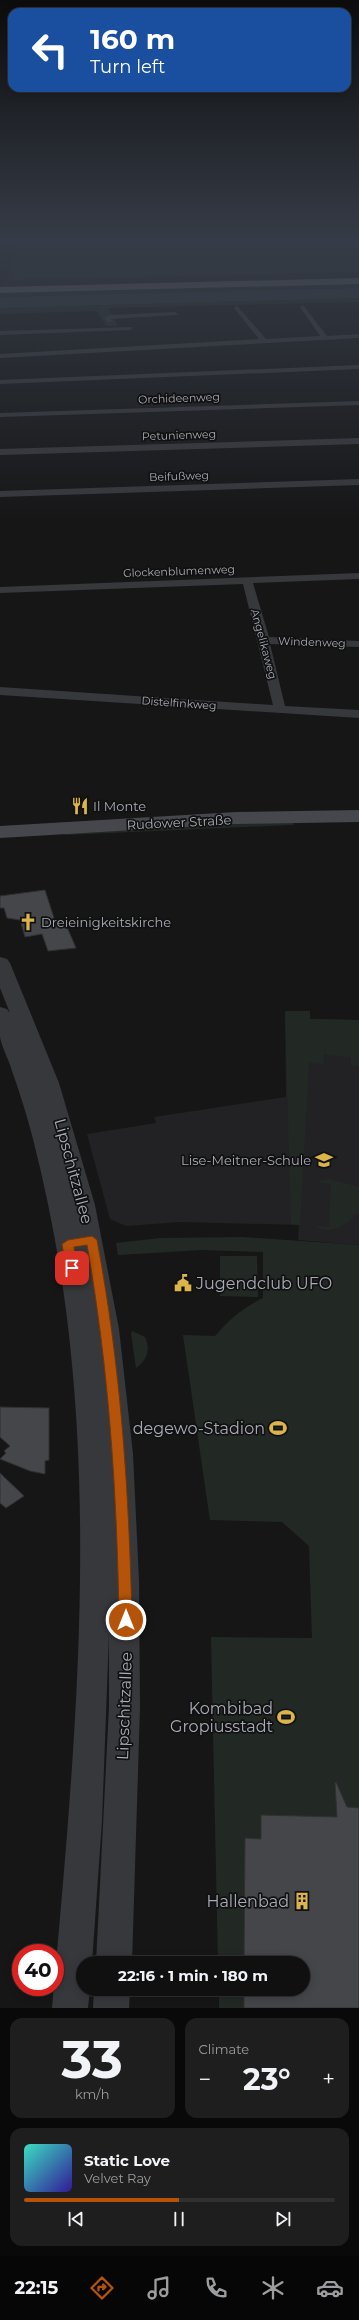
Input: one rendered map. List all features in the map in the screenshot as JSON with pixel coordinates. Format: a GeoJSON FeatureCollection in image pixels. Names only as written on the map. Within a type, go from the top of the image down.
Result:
{"type":"FeatureCollection","features":[{"type":"Feature","properties":{"kind":"main road","name":"Rudower Straße"},"geometry":{"type":"LineString","coordinates":[[0,832],[55,836],[319,822],[359,816]]}},
{"type":"Feature","properties":{"kind":"main road","name":"Rudower Straße"},"geometry":{"type":"LineString","coordinates":[[319,822],[359,829]]}},
{"type":"Feature","properties":{"kind":"main road","name":"Rudower Straße"},"geometry":{"type":"LineString","coordinates":[[0,846],[55,836]]}},
{"type":"Feature","properties":{"kind":"street"},"geometry":{"type":"LineString","coordinates":[[259,335],[264,341]]}},
{"type":"Feature","properties":{"kind":"street"},"geometry":{"type":"LineString","coordinates":[[323,335],[325,338]]}},
{"type":"Feature","properties":{"kind":"street"},"geometry":{"type":"LineString","coordinates":[[0,356],[359,336]]}},
{"type":"Feature","properties":{"kind":"street"},"geometry":{"type":"LineString","coordinates":[[0,382],[359,367]]}},
{"type":"Feature","properties":{"kind":"street","name":"Orchideenweg"},"geometry":{"type":"LineString","coordinates":[[0,415],[359,403]]}},
{"type":"Feature","properties":{"kind":"street","name":"Petunienweg"},"geometry":{"type":"LineString","coordinates":[[0,452],[359,441]]}},
{"type":"Feature","properties":{"kind":"street","name":"Beifußweg"},"geometry":{"type":"LineString","coordinates":[[0,494],[359,482]]}},
{"type":"Feature","properties":{"kind":"street","name":"Glockenblumenweg"},"geometry":{"type":"LineString","coordinates":[[0,590],[359,576]]}},
{"type":"Feature","properties":{"kind":"street","name":"Angelikaweg"},"geometry":{"type":"LineString","coordinates":[[247,580],[264,640],[280,709]]}},
{"type":"Feature","properties":{"kind":"street","name":"Windenweg"},"geometry":{"type":"LineString","coordinates":[[264,640],[359,644]]}},
{"type":"Feature","properties":{"kind":"street","name":"Distelfinkweg"},"geometry":{"type":"LineString","coordinates":[[0,691],[359,714]]}},
{"type":"Feature","properties":{"kind":"street","name":"Lipschitzallee"},"geometry":{"type":"LineString","coordinates":[[2,972],[39,1053],[71,1152],[80,1242],[94,1328],[121,1467],[125,1577],[123,1746],[114,1956]]}},
{"type":"Feature","properties":{"kind":"street","name":"Lipschitzallee"},"geometry":{"type":"LineString","coordinates":[[0,1014],[35,1109],[54,1181],[80,1242]]}},
{"type":"Feature","properties":{"kind":"street","name":"Lipschitzallee"},"geometry":{"type":"LineString","coordinates":[[79,1956],[95,1611],[94,1328]]}},
{"type":"Feature","properties":{"kind":"street","name":"Lipschitzallee"},"geometry":{"type":"LineString","coordinates":[[70,2008],[76,1976]]}},
{"type":"Feature","properties":{"kind":"street"},"geometry":{"type":"LineString","coordinates":[[111,2008],[112,1996]]}},
{"type":"Feature","properties":{"kind":"shaded area"},"geometry":{"type":"Polygon","coordinates":[[[294,821],[293,825],[64,835],[74,832],[294,821]]]}},
{"type":"Feature","properties":{"kind":"shaded area"},"geometry":{"type":"Polygon","coordinates":[[[285,1011],[310,1011],[310,1019],[359,1020],[359,1245],[298,1240],[299,1225],[181,1222],[126,1226],[110,1219],[87,1134],[156,1123],[154,1117],[286,1097],[285,1011]]]}},
{"type":"Feature","properties":{"kind":"shaded area"},"geometry":{"type":"Polygon","coordinates":[[[285,1011],[310,1011],[310,1019],[359,1020],[359,1066],[351,1066],[351,1057],[325,1055],[325,1045],[323,1064],[309,1063],[300,1225],[291,1224],[285,1011]]]}},
{"type":"Feature","properties":{"kind":"shaded area"},"geometry":{"type":"Polygon","coordinates":[[[330,1179],[359,1187],[359,1212],[345,1224],[327,1230],[316,1226],[329,1227],[331,1184],[319,1183],[322,1180],[330,1179]]]}},
{"type":"Feature","properties":{"kind":"shaded area"},"geometry":{"type":"Polygon","coordinates":[[[243,1237],[359,1245],[359,2008],[219,2008],[219,1996],[310,1996],[310,1956],[218,1956],[211,1637],[312,1638],[309,1546],[282,1522],[210,1520],[183,1335],[215,1336],[237,1314],[263,1298],[263,1252],[202,1250],[118,1255],[116,1243],[160,1238],[243,1237]]]}},
{"type":"Feature","properties":{"kind":"shaded area"},"geometry":{"type":"Polygon","coordinates":[[[220,1256],[257,1256],[258,1297],[220,1296],[220,1256]]]}},
{"type":"Feature","properties":{"kind":"shaded area"},"geometry":{"type":"Polygon","coordinates":[[[132,1331],[145,1337],[148,1346],[147,1354],[143,1362],[136,1368],[131,1333],[132,1331]]]}},
{"type":"Feature","properties":{"kind":"building","name":"Dreieinigkeitskirche"},"geometry":{"type":"Polygon","coordinates":[[[45,890],[55,921],[64,920],[76,948],[48,951],[42,934],[25,937],[20,920],[7,918],[4,908],[0,908],[0,896],[45,890]]]}},
{"type":"Feature","properties":{"kind":"building"},"geometry":{"type":"Polygon","coordinates":[[[0,1407],[49,1408],[49,1460],[45,1461],[45,1474],[30,1471],[0,1459],[6,1453],[4,1451],[10,1446],[0,1437],[0,1407]]]}},
{"type":"Feature","properties":{"kind":"building"},"geometry":{"type":"Polygon","coordinates":[[[0,1473],[24,1496],[6,1508],[0,1503],[0,1473]]]}},
{"type":"Feature","properties":{"kind":"building","name":"Hallenbad"},"geometry":{"type":"Polygon","coordinates":[[[336,1782],[347,1807],[359,1808],[359,2008],[244,2008],[244,1996],[310,1996],[310,1956],[244,1956],[245,1838],[261,1839],[261,1815],[337,1817],[336,1782]]]}},
{"type":"Feature","properties":{"kind":"place","name":"Il Monte"},"geometry":{"type":"Point","coordinates":[80,806]}},
{"type":"Feature","properties":{"kind":"place","name":"Dreieinigkeitskirche"},"geometry":{"type":"Point","coordinates":[28,922]}},
{"type":"Feature","properties":{"kind":"place","name":"Lise-Meitner-Schule"},"geometry":{"type":"Point","coordinates":[324,1160]}},
{"type":"Feature","properties":{"kind":"place","name":"Jugendclub UFO"},"geometry":{"type":"Point","coordinates":[183,1283]}},
{"type":"Feature","properties":{"kind":"place","name":"degewo-Stadion"},"geometry":{"type":"Point","coordinates":[278,1428]}},
{"type":"Feature","properties":{"kind":"place","name":"Kombibad Gropiusstadt"},"geometry":{"type":"Point","coordinates":[286,1717]}},
{"type":"Feature","properties":{"kind":"place","name":"Hallenbad"},"geometry":{"type":"Point","coordinates":[302,1901]}},
{"type":"Feature","properties":{"kind":"route"},"geometry":{"type":"LineString","coordinates":[[72,1268],[68,1244],[92,1240],[109,1339],[116,1402],[124,1512],[126,1620]]}}]}
